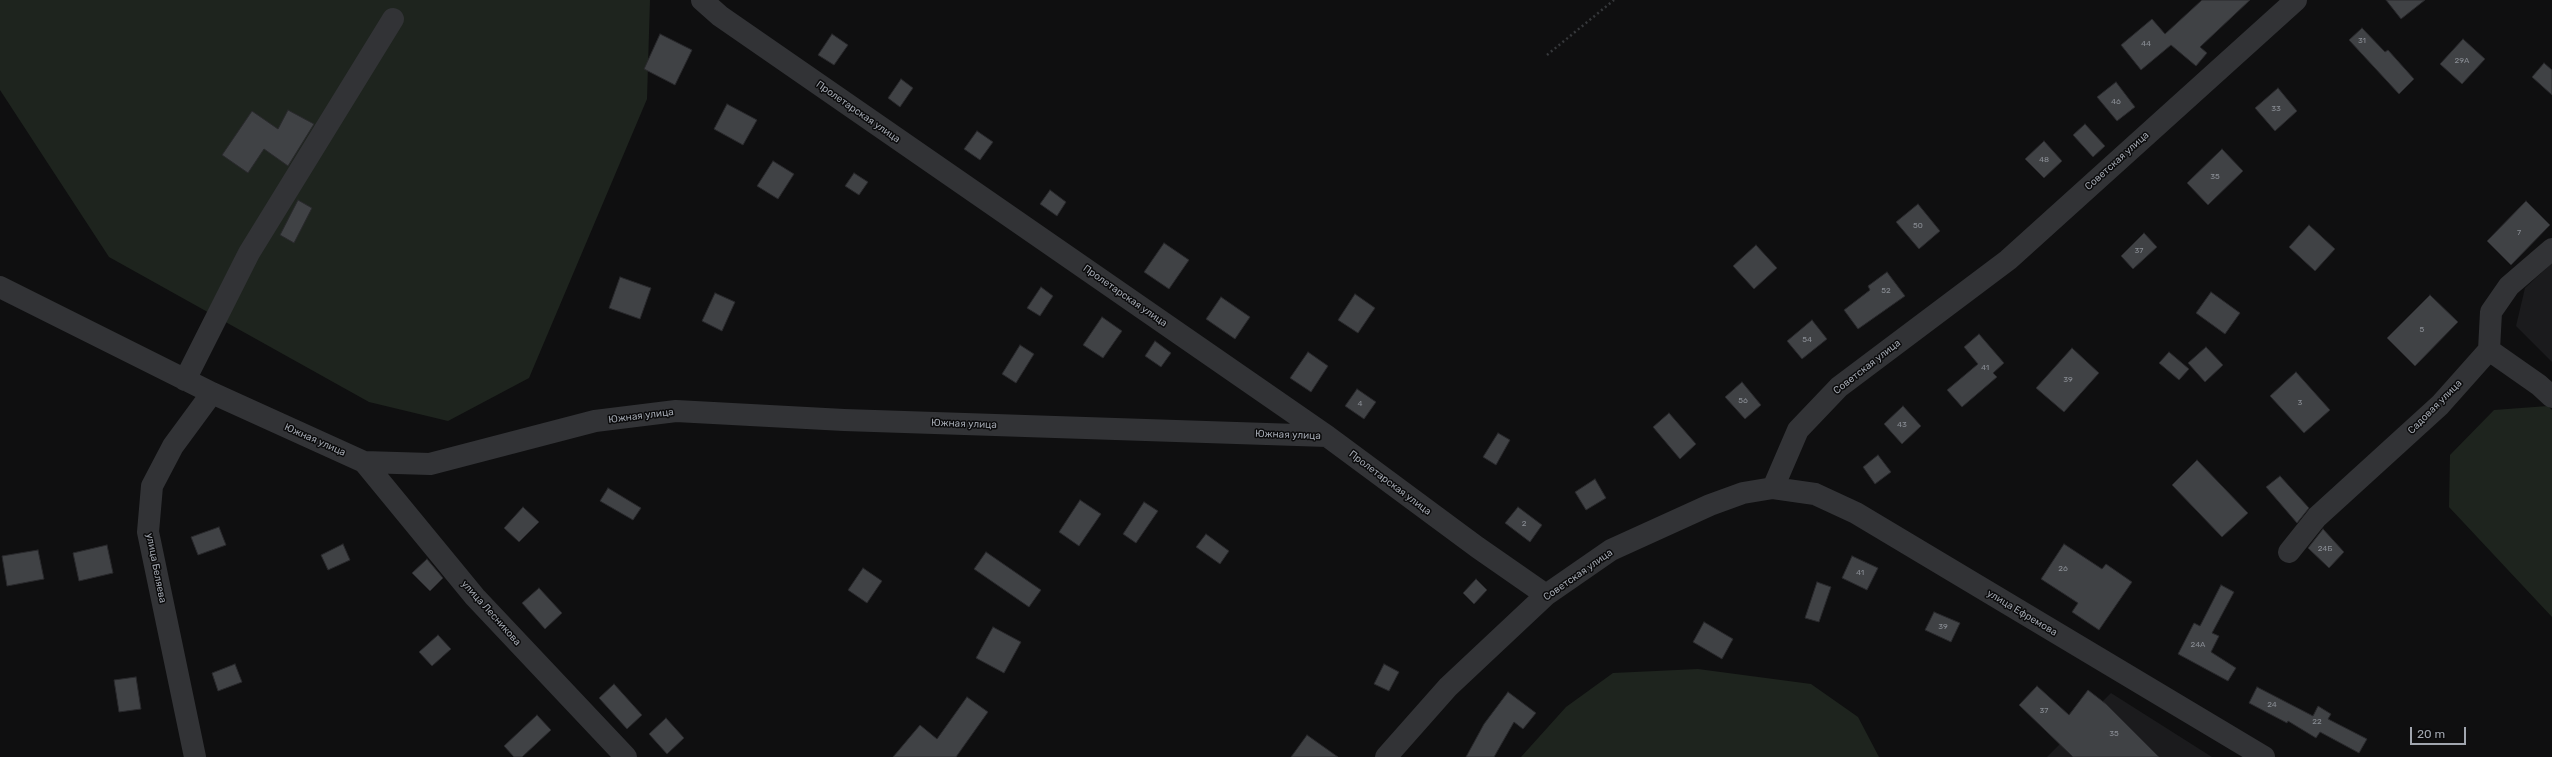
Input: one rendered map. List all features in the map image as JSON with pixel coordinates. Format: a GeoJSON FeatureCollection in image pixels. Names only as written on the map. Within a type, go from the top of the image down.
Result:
{"type":"FeatureCollection","features":[{"type":"Feature","properties":{"kind":"street","name":"Пролетарская улица"},"geometry":{"type":"LineString","coordinates":[[702,0],[720,16],[1327,436],[1477,547],[1546,595]]}},
{"type":"Feature","properties":{"kind":"street","name":"Советская улица"},"geometry":{"type":"LineString","coordinates":[[1386,757],[1448,687],[1546,595],[1611,550],[1710,505],[1743,493],[1773,488],[1798,430],[1839,387],[2008,260],[2296,0]]}},
{"type":"Feature","properties":{"kind":"street"},"geometry":{"type":"LineString","coordinates":[[185,380],[249,253],[393,19]]}},
{"type":"Feature","properties":{"kind":"street"},"geometry":{"type":"LineString","coordinates":[[2552,249],[2509,286],[2491,312],[2489,350],[2539,385],[2552,398]]}},
{"type":"Feature","properties":{"kind":"street","name":"Южная улица"},"geometry":{"type":"LineString","coordinates":[[0,287],[212,393],[364,462],[430,464],[595,421],[676,411],[844,420],[1327,436]]}},
{"type":"Feature","properties":{"kind":"street","name":"Садовая улица"},"geometry":{"type":"LineString","coordinates":[[2289,552],[2317,517],[2440,405],[2489,350]]}},
{"type":"Feature","properties":{"kind":"street","name":"улица Беляева"},"geometry":{"type":"LineString","coordinates":[[195,757],[148,532],[152,486],[173,446],[212,393]]}},
{"type":"Feature","properties":{"kind":"street","name":"улица Лесникова"},"geometry":{"type":"LineString","coordinates":[[364,462],[475,597],[626,757]]}},
{"type":"Feature","properties":{"kind":"street","name":"улица Ефремова"},"geometry":{"type":"LineString","coordinates":[[1773,488],[1815,494],[1856,512],[2264,757]]}},
{"type":"Feature","properties":{"kind":"path"},"geometry":{"type":"LineString","coordinates":[[1547,55],[1614,0]]}},
{"type":"Feature","properties":{"kind":"shaded area"},"geometry":{"type":"Polygon","coordinates":[[[0,0],[650,0],[647,99],[529,378],[448,421],[369,402],[109,257],[0,90],[0,0]]]}},
{"type":"Feature","properties":{"kind":"shaded area"},"geometry":{"type":"Polygon","coordinates":[[[2552,263],[2552,362],[2516,326],[2525,288],[2552,263]]]}},
{"type":"Feature","properties":{"kind":"shaded area"},"geometry":{"type":"Polygon","coordinates":[[[2548,406],[2552,410],[2552,617],[2449,507],[2450,455],[2494,410],[2548,406]]]}},
{"type":"Feature","properties":{"kind":"shaded area"},"geometry":{"type":"Polygon","coordinates":[[[1698,669],[1811,684],[1858,717],[1879,757],[1521,757],[1566,707],[1613,673],[1698,669]]]}},
{"type":"Feature","properties":{"kind":"shaded area"},"geometry":{"type":"Polygon","coordinates":[[[2111,693],[2212,757],[2047,757],[2111,693]]]}},
{"type":"Feature","properties":{"kind":"building"},"geometry":{"type":"Polygon","coordinates":[[[2202,0],[2250,0],[2200,47],[2207,53],[2196,66],[2171,45],[2141,70],[2121,45],[2152,19],[2165,34],[2202,0]]]}},
{"type":"Feature","properties":{"kind":"building"},"geometry":{"type":"Polygon","coordinates":[[[2386,0],[2425,0],[2401,19],[2386,0]]]}},
{"type":"Feature","properties":{"kind":"building"},"geometry":{"type":"Polygon","coordinates":[[[2362,28],[2385,52],[2388,50],[2414,79],[2399,94],[2349,40],[2362,28]]]}},
{"type":"Feature","properties":{"kind":"building"},"geometry":{"type":"Polygon","coordinates":[[[660,34],[692,50],[675,85],[644,69],[660,34]]]}},
{"type":"Feature","properties":{"kind":"building"},"geometry":{"type":"Polygon","coordinates":[[[832,34],[848,45],[834,65],[818,55],[832,34]]]}},
{"type":"Feature","properties":{"kind":"building"},"geometry":{"type":"Polygon","coordinates":[[[2463,39],[2485,59],[2462,84],[2440,64],[2463,39]]]}},
{"type":"Feature","properties":{"kind":"building"},"geometry":{"type":"Polygon","coordinates":[[[2544,63],[2552,70],[2552,95],[2532,77],[2544,63]]]}},
{"type":"Feature","properties":{"kind":"building"},"geometry":{"type":"Polygon","coordinates":[[[901,79],[913,88],[900,107],[888,98],[901,79]]]}},
{"type":"Feature","properties":{"kind":"building"},"geometry":{"type":"Polygon","coordinates":[[[2116,82],[2135,107],[2117,121],[2097,97],[2116,82]]]}},
{"type":"Feature","properties":{"kind":"building"},"geometry":{"type":"Polygon","coordinates":[[[2278,88],[2297,111],[2275,131],[2255,108],[2278,88]]]}},
{"type":"Feature","properties":{"kind":"building"},"geometry":{"type":"Polygon","coordinates":[[[727,104],[757,120],[743,145],[714,129],[727,104]]]}},
{"type":"Feature","properties":{"kind":"building"},"geometry":{"type":"Polygon","coordinates":[[[288,110],[314,124],[288,166],[264,149],[248,173],[222,155],[252,111],[278,129],[288,110]]]}},
{"type":"Feature","properties":{"kind":"building"},"geometry":{"type":"Polygon","coordinates":[[[2085,124],[2105,146],[2093,157],[2073,135],[2085,124]]]}},
{"type":"Feature","properties":{"kind":"building"},"geometry":{"type":"Polygon","coordinates":[[[977,131],[993,142],[980,160],[964,149],[977,131]]]}},
{"type":"Feature","properties":{"kind":"building"},"geometry":{"type":"Polygon","coordinates":[[[2044,141],[2062,161],[2044,178],[2025,159],[2044,141]]]}},
{"type":"Feature","properties":{"kind":"building"},"geometry":{"type":"Polygon","coordinates":[[[2222,149],[2243,171],[2208,205],[2187,183],[2222,149]]]}},
{"type":"Feature","properties":{"kind":"building"},"geometry":{"type":"Polygon","coordinates":[[[773,161],[794,174],[778,199],[757,186],[773,161]]]}},
{"type":"Feature","properties":{"kind":"building"},"geometry":{"type":"Polygon","coordinates":[[[854,173],[868,182],[859,195],[845,186],[854,173]]]}},
{"type":"Feature","properties":{"kind":"building"},"geometry":{"type":"Polygon","coordinates":[[[1050,190],[1066,202],[1057,216],[1040,204],[1050,190]]]}},
{"type":"Feature","properties":{"kind":"building"},"geometry":{"type":"Polygon","coordinates":[[[298,200],[312,208],[294,243],[280,235],[298,200]]]}},
{"type":"Feature","properties":{"kind":"building"},"geometry":{"type":"Polygon","coordinates":[[[2526,201],[2550,225],[2511,265],[2487,241],[2526,201]]]}},
{"type":"Feature","properties":{"kind":"building"},"geometry":{"type":"Polygon","coordinates":[[[1918,204],[1940,231],[1919,249],[1896,222],[1918,204]]]}},
{"type":"Feature","properties":{"kind":"building"},"geometry":{"type":"Polygon","coordinates":[[[2309,225],[2335,249],[2315,271],[2289,247],[2309,225]]]}},
{"type":"Feature","properties":{"kind":"building"},"geometry":{"type":"Polygon","coordinates":[[[2144,233],[2157,247],[2133,269],[2121,256],[2144,233]]]}},
{"type":"Feature","properties":{"kind":"building"},"geometry":{"type":"Polygon","coordinates":[[[1164,243],[1189,260],[1169,289],[1144,272],[1164,243]]]}},
{"type":"Feature","properties":{"kind":"building"},"geometry":{"type":"Polygon","coordinates":[[[1756,245],[1777,268],[1754,289],[1733,266],[1756,245]]]}},
{"type":"Feature","properties":{"kind":"building"},"geometry":{"type":"Polygon","coordinates":[[[1887,272],[1905,296],[1858,329],[1844,310],[1870,290],[1868,286],[1887,272]]]}},
{"type":"Feature","properties":{"kind":"building"},"geometry":{"type":"Polygon","coordinates":[[[620,277],[651,288],[640,319],[609,308],[620,277]]]}},
{"type":"Feature","properties":{"kind":"building"},"geometry":{"type":"Polygon","coordinates":[[[1041,287],[1053,296],[1040,316],[1027,308],[1041,287]]]}},
{"type":"Feature","properties":{"kind":"building"},"geometry":{"type":"Polygon","coordinates":[[[2211,292],[2240,313],[2225,334],[2196,313],[2211,292]]]}},
{"type":"Feature","properties":{"kind":"building"},"geometry":{"type":"Polygon","coordinates":[[[715,293],[735,302],[722,331],[702,321],[715,293]]]}},
{"type":"Feature","properties":{"kind":"building"},"geometry":{"type":"Polygon","coordinates":[[[1355,294],[1375,308],[1358,333],[1338,320],[1355,294]]]}},
{"type":"Feature","properties":{"kind":"building"},"geometry":{"type":"Polygon","coordinates":[[[2430,295],[2458,322],[2415,366],[2387,338],[2430,295]]]}},
{"type":"Feature","properties":{"kind":"building"},"geometry":{"type":"Polygon","coordinates":[[[1221,297],[1250,317],[1235,339],[1206,319],[1221,297]]]}},
{"type":"Feature","properties":{"kind":"building"},"geometry":{"type":"Polygon","coordinates":[[[1102,317],[1122,331],[1103,358],[1083,345],[1102,317]]]}},
{"type":"Feature","properties":{"kind":"building"},"geometry":{"type":"Polygon","coordinates":[[[1812,320],[1827,339],[1802,359],[1787,341],[1812,320]]]}},
{"type":"Feature","properties":{"kind":"building"},"geometry":{"type":"Polygon","coordinates":[[[1979,334],[2004,363],[1993,373],[1997,377],[1962,407],[1947,390],[1978,364],[1964,347],[1979,334]]]}},
{"type":"Feature","properties":{"kind":"building"},"geometry":{"type":"Polygon","coordinates":[[[1155,341],[1171,353],[1161,367],[1145,356],[1155,341]]]}},
{"type":"Feature","properties":{"kind":"building"},"geometry":{"type":"Polygon","coordinates":[[[1020,345],[1034,354],[1016,383],[1002,374],[1020,345]]]}},
{"type":"Feature","properties":{"kind":"building"},"geometry":{"type":"Polygon","coordinates":[[[2206,347],[2223,365],[2205,382],[2188,363],[2206,347]]]}},
{"type":"Feature","properties":{"kind":"building"},"geometry":{"type":"Polygon","coordinates":[[[2072,348],[2099,373],[2064,412],[2036,388],[2072,348]]]}},
{"type":"Feature","properties":{"kind":"building"},"geometry":{"type":"Polygon","coordinates":[[[1308,352],[1328,366],[1311,392],[1290,378],[1308,352]]]}},
{"type":"Feature","properties":{"kind":"building"},"geometry":{"type":"Polygon","coordinates":[[[2169,352],[2189,369],[2179,380],[2159,363],[2169,352]]]}},
{"type":"Feature","properties":{"kind":"building"},"geometry":{"type":"Polygon","coordinates":[[[2296,372],[2330,410],[2304,433],[2270,396],[2296,372]]]}},
{"type":"Feature","properties":{"kind":"building"},"geometry":{"type":"Polygon","coordinates":[[[1742,382],[1761,405],[1745,419],[1725,397],[1742,382]]]}},
{"type":"Feature","properties":{"kind":"building"},"geometry":{"type":"Polygon","coordinates":[[[1357,389],[1376,402],[1364,419],[1345,406],[1357,389]]]}},
{"type":"Feature","properties":{"kind":"building"},"geometry":{"type":"Polygon","coordinates":[[[1903,406],[1921,426],[1902,444],[1884,424],[1903,406]]]}},
{"type":"Feature","properties":{"kind":"building"},"geometry":{"type":"Polygon","coordinates":[[[1669,413],[1696,444],[1680,459],[1653,427],[1669,413]]]}},
{"type":"Feature","properties":{"kind":"building"},"geometry":{"type":"Polygon","coordinates":[[[1498,433],[1510,440],[1496,465],[1483,457],[1498,433]]]}},
{"type":"Feature","properties":{"kind":"building"},"geometry":{"type":"Polygon","coordinates":[[[1878,455],[1891,472],[1875,484],[1863,467],[1878,455]]]}},
{"type":"Feature","properties":{"kind":"building"},"geometry":{"type":"Polygon","coordinates":[[[2197,460],[2248,513],[2222,537],[2172,485],[2197,460]]]}},
{"type":"Feature","properties":{"kind":"building"},"geometry":{"type":"Polygon","coordinates":[[[2280,476],[2309,508],[2297,523],[2266,487],[2280,476]]]}},
{"type":"Feature","properties":{"kind":"building"},"geometry":{"type":"Polygon","coordinates":[[[1595,479],[1606,498],[1586,510],[1575,492],[1595,479]]]}},
{"type":"Feature","properties":{"kind":"building"},"geometry":{"type":"Polygon","coordinates":[[[608,488],[641,508],[633,520],[600,501],[608,488]]]}},
{"type":"Feature","properties":{"kind":"building"},"geometry":{"type":"Polygon","coordinates":[[[1080,500],[1101,514],[1079,546],[1059,532],[1080,500]]]}},
{"type":"Feature","properties":{"kind":"building"},"geometry":{"type":"Polygon","coordinates":[[[1144,502],[1158,511],[1136,543],[1123,534],[1144,502]]]}},
{"type":"Feature","properties":{"kind":"building"},"geometry":{"type":"Polygon","coordinates":[[[523,507],[539,522],[519,542],[504,528],[523,507]]]}},
{"type":"Feature","properties":{"kind":"building"},"geometry":{"type":"Polygon","coordinates":[[[1518,507],[1542,525],[1530,542],[1505,523],[1518,507]]]}},
{"type":"Feature","properties":{"kind":"building"},"geometry":{"type":"Polygon","coordinates":[[[219,527],[226,545],[198,555],[191,537],[219,527]]]}},
{"type":"Feature","properties":{"kind":"building"},"geometry":{"type":"Polygon","coordinates":[[[2323,529],[2344,552],[2329,568],[2308,548],[2323,529]]]}},
{"type":"Feature","properties":{"kind":"building"},"geometry":{"type":"Polygon","coordinates":[[[1206,534],[1229,551],[1220,564],[1196,547],[1206,534]]]}},
{"type":"Feature","properties":{"kind":"building"},"geometry":{"type":"Polygon","coordinates":[[[343,544],[350,560],[328,570],[321,555],[343,544]]]}},
{"type":"Feature","properties":{"kind":"building"},"geometry":{"type":"Polygon","coordinates":[[[2064,544],[2102,569],[2106,564],[2132,582],[2099,630],[2072,612],[2078,603],[2041,579],[2064,544]]]}},
{"type":"Feature","properties":{"kind":"building"},"geometry":{"type":"Polygon","coordinates":[[[107,545],[113,573],[79,581],[73,553],[107,545]]]}},
{"type":"Feature","properties":{"kind":"building"},"geometry":{"type":"Polygon","coordinates":[[[38,550],[44,579],[7,586],[2,556],[38,550]]]}},
{"type":"Feature","properties":{"kind":"building"},"geometry":{"type":"Polygon","coordinates":[[[986,552],[1041,590],[1029,607],[974,569],[986,552]]]}},
{"type":"Feature","properties":{"kind":"building"},"geometry":{"type":"Polygon","coordinates":[[[1852,556],[1878,568],[1867,590],[1842,578],[1852,556]]]}},
{"type":"Feature","properties":{"kind":"building"},"geometry":{"type":"Polygon","coordinates":[[[427,559],[443,578],[430,591],[412,573],[427,559]]]}},
{"type":"Feature","properties":{"kind":"building"},"geometry":{"type":"Polygon","coordinates":[[[863,568],[882,581],[867,603],[848,590],[863,568]]]}},
{"type":"Feature","properties":{"kind":"building"},"geometry":{"type":"Polygon","coordinates":[[[1476,579],[1487,590],[1474,604],[1463,593],[1476,579]]]}},
{"type":"Feature","properties":{"kind":"building"},"geometry":{"type":"Polygon","coordinates":[[[1817,582],[1831,587],[1819,622],[1805,618],[1817,582]]]}},
{"type":"Feature","properties":{"kind":"building"},"geometry":{"type":"Polygon","coordinates":[[[2221,585],[2234,592],[2212,633],[2219,636],[2211,652],[2236,668],[2228,681],[2178,654],[2194,623],[2200,626],[2221,585]]]}},
{"type":"Feature","properties":{"kind":"building"},"geometry":{"type":"Polygon","coordinates":[[[539,588],[562,613],[545,629],[522,603],[539,588]]]}},
{"type":"Feature","properties":{"kind":"building"},"geometry":{"type":"Polygon","coordinates":[[[1934,612],[1960,623],[1951,642],[1925,630],[1934,612]]]}},
{"type":"Feature","properties":{"kind":"building"},"geometry":{"type":"Polygon","coordinates":[[[1704,622],[1733,639],[1722,659],[1693,642],[1704,622]]]}},
{"type":"Feature","properties":{"kind":"building"},"geometry":{"type":"Polygon","coordinates":[[[993,627],[1021,642],[1004,673],[976,658],[993,627]]]}},
{"type":"Feature","properties":{"kind":"building"},"geometry":{"type":"Polygon","coordinates":[[[438,635],[451,649],[432,666],[419,652],[438,635]]]}},
{"type":"Feature","properties":{"kind":"building"},"geometry":{"type":"Polygon","coordinates":[[[235,664],[242,682],[218,691],[212,673],[235,664]]]}},
{"type":"Feature","properties":{"kind":"building"},"geometry":{"type":"Polygon","coordinates":[[[1384,664],[1399,672],[1389,691],[1374,684],[1384,664]]]}},
{"type":"Feature","properties":{"kind":"building"},"geometry":{"type":"Polygon","coordinates":[[[136,677],[141,709],[119,712],[114,680],[136,677]]]}},
{"type":"Feature","properties":{"kind":"building"},"geometry":{"type":"Polygon","coordinates":[[[614,684],[642,715],[627,729],[599,698],[614,684]]]}},
{"type":"Feature","properties":{"kind":"building"},"geometry":{"type":"Polygon","coordinates":[[[2037,686],[2069,715],[2088,690],[2106,704],[2159,757],[2073,757],[2019,705],[2037,686]]]}},
{"type":"Feature","properties":{"kind":"building"},"geometry":{"type":"Polygon","coordinates":[[[2257,687],[2313,716],[2318,706],[2331,714],[2328,719],[2367,739],[2359,753],[2320,732],[2316,738],[2288,721],[2287,723],[2249,703],[2257,687]]]}},
{"type":"Feature","properties":{"kind":"building"},"geometry":{"type":"Polygon","coordinates":[[[1508,692],[1536,713],[1523,729],[1514,722],[1494,757],[1466,757],[1484,724],[1508,692]]]}},
{"type":"Feature","properties":{"kind":"building"},"geometry":{"type":"Polygon","coordinates":[[[967,697],[988,712],[956,757],[893,757],[920,725],[937,739],[967,697]]]}},
{"type":"Feature","properties":{"kind":"building"},"geometry":{"type":"Polygon","coordinates":[[[537,715],[551,730],[522,757],[514,757],[504,746],[537,715]]]}},
{"type":"Feature","properties":{"kind":"building"},"geometry":{"type":"Polygon","coordinates":[[[666,718],[684,738],[667,754],[649,734],[666,718]]]}},
{"type":"Feature","properties":{"kind":"building"},"geometry":{"type":"Polygon","coordinates":[[[1307,735],[1338,757],[1291,757],[1307,735]]]}}]}
